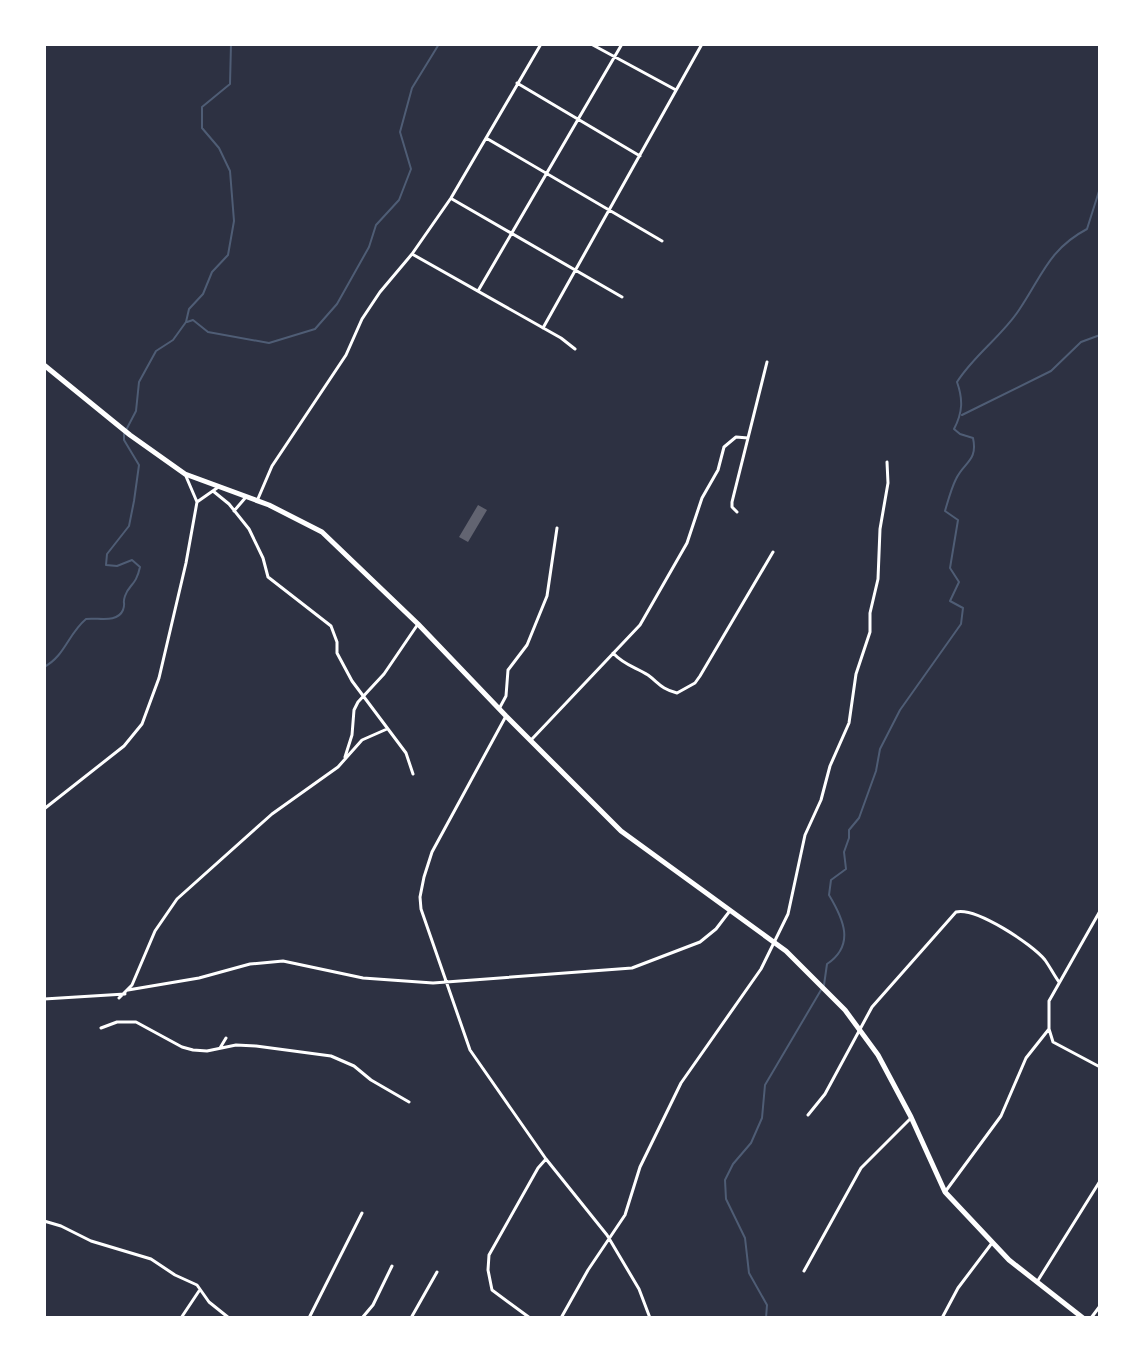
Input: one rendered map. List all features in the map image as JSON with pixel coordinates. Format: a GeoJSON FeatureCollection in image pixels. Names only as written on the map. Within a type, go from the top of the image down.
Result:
{"type":"FeatureCollection","features":[{"type":"Feature","properties":{"kind":"highway"},"geometry":{"type":"LineString","coordinates":[[44,365],[130,435],[185,474],[216,489],[281,510],[322,532],[418,624],[621,831],[729,912],[775,942],[827,991],[878,1055],[911,1117],[945,1192],[992,1243],[1083,1318]]}},
{"type":"Feature","properties":{"kind":"street"},"geometry":{"type":"LineString","coordinates":[[257,501],[272,466],[346,355],[362,319],[451,198],[541,44]]}},
{"type":"Feature","properties":{"kind":"street"},"geometry":{"type":"LineString","coordinates":[[591,44],[676,90]]}},
{"type":"Feature","properties":{"kind":"street"},"geometry":{"type":"LineString","coordinates":[[478,291],[622,44]]}},
{"type":"Feature","properties":{"kind":"street"},"geometry":{"type":"LineString","coordinates":[[543,328],[702,44]]}},
{"type":"Feature","properties":{"kind":"street"},"geometry":{"type":"LineString","coordinates":[[517,83],[640,156]]}},
{"type":"Feature","properties":{"kind":"street"},"geometry":{"type":"LineString","coordinates":[[486,138],[662,241]]}},
{"type":"Feature","properties":{"kind":"street"},"geometry":{"type":"LineString","coordinates":[[451,198],[622,297]]}},
{"type":"Feature","properties":{"kind":"street"},"geometry":{"type":"LineString","coordinates":[[412,254],[575,349]]}},
{"type":"Feature","properties":{"kind":"street"},"geometry":{"type":"LineString","coordinates":[[737,512],[732,502],[767,362]]}},
{"type":"Feature","properties":{"kind":"street"},"geometry":{"type":"LineString","coordinates":[[532,740],[640,625],[687,543],[702,498],[718,470],[724,447],[736,437],[748,438]]}},
{"type":"Feature","properties":{"kind":"street"},"geometry":{"type":"LineString","coordinates":[[561,1318],[625,1215],[640,1167],[681,1083],[761,969],[788,914],[805,835],[821,800],[824,781],[853,708],[856,674],[870,632],[870,613],[878,579],[880,529],[888,483],[887,462]]}},
{"type":"Feature","properties":{"kind":"street"},"geometry":{"type":"LineString","coordinates":[[44,809],[124,746],[142,724],[159,678],[197,502],[185,474]]}},
{"type":"Feature","properties":{"kind":"street"},"geometry":{"type":"LineString","coordinates":[[197,502],[216,489],[249,529],[268,577],[331,626],[337,653],[352,681],[406,753],[413,774]]}},
{"type":"Feature","properties":{"kind":"street"},"geometry":{"type":"LineString","coordinates":[[234,511],[246,497]]}},
{"type":"Feature","properties":{"kind":"street"},"geometry":{"type":"LineString","coordinates":[[499,709],[506,696],[508,670],[527,645],[547,596],[557,528]]}},
{"type":"Feature","properties":{"kind":"street"},"geometry":{"type":"LineString","coordinates":[[613,653],[622,663],[652,678],[667,690],[680,692],[695,683],[773,552]]}},
{"type":"Feature","properties":{"kind":"street"},"geometry":{"type":"LineString","coordinates":[[345,758],[352,735],[354,710],[384,674],[418,624]]}},
{"type":"Feature","properties":{"kind":"street"},"geometry":{"type":"LineString","coordinates":[[506,716],[432,852],[420,897],[421,909],[441,959],[445,982],[470,1050],[546,1159],[609,1238],[639,1289],[650,1318]]}},
{"type":"Feature","properties":{"kind":"street"},"geometry":{"type":"LineString","coordinates":[[119,998],[126,992],[155,931],[177,899],[272,814],[338,767],[362,740],[387,729]]}},
{"type":"Feature","properties":{"kind":"street"},"geometry":{"type":"LineString","coordinates":[[808,1115],[825,1094],[872,1007],[956,912],[962,910],[985,917],[1036,953],[1047,963],[1059,982]]}},
{"type":"Feature","properties":{"kind":"street"},"geometry":{"type":"LineString","coordinates":[[1100,911],[1049,1001],[1049,1029],[1053,1042],[1100,1067]]}},
{"type":"Feature","properties":{"kind":"street"},"geometry":{"type":"LineString","coordinates":[[44,999],[126,992],[199,978],[250,964],[283,961],[374,979],[445,982],[614,970],[644,965],[700,942],[716,929],[729,912]]}},
{"type":"Feature","properties":{"kind":"street"},"geometry":{"type":"LineString","coordinates":[[101,1028],[117,1022],[136,1022],[182,1047],[207,1051],[256,1046],[331,1056],[354,1066],[371,1080],[409,1102]]}},
{"type":"Feature","properties":{"kind":"street"},"geometry":{"type":"LineString","coordinates":[[945,1192],[1001,1116],[1026,1058],[1049,1029]]}},
{"type":"Feature","properties":{"kind":"street"},"geometry":{"type":"LineString","coordinates":[[220,1048],[226,1038]]}},
{"type":"Feature","properties":{"kind":"street"},"geometry":{"type":"LineString","coordinates":[[804,1271],[861,1168],[911,1117]]}},
{"type":"Feature","properties":{"kind":"street"},"geometry":{"type":"LineString","coordinates":[[530,1318],[492,1290],[487,1260],[546,1159]]}},
{"type":"Feature","properties":{"kind":"street"},"geometry":{"type":"LineString","coordinates":[[1037,1282],[1100,1181]]}},
{"type":"Feature","properties":{"kind":"street"},"geometry":{"type":"LineString","coordinates":[[309,1318],[362,1213]]}},
{"type":"Feature","properties":{"kind":"street"},"geometry":{"type":"LineString","coordinates":[[44,1221],[91,1241],[151,1259],[200,1289],[209,1302],[229,1318]]}},
{"type":"Feature","properties":{"kind":"street"},"geometry":{"type":"LineString","coordinates":[[942,1318],[958,1288],[992,1243]]}},
{"type":"Feature","properties":{"kind":"street"},"geometry":{"type":"LineString","coordinates":[[362,1318],[373,1305],[392,1266]]}},
{"type":"Feature","properties":{"kind":"street"},"geometry":{"type":"LineString","coordinates":[[411,1318],[437,1272]]}},
{"type":"Feature","properties":{"kind":"street"},"geometry":{"type":"LineString","coordinates":[[181,1318],[200,1289]]}},
{"type":"Feature","properties":{"kind":"street"},"geometry":{"type":"LineString","coordinates":[[1091,1318],[1100,1306]]}},
{"type":"Feature","properties":{"kind":"street"},"geometry":{"type":"LineString","coordinates":[[1067,1318],[1072,1309]]}},
{"type":"Feature","properties":{"kind":"building"},"geometry":{"type":"Polygon","coordinates":[[[478,505],[487,510],[468,542],[459,537],[478,505]]]}},
{"type":"Feature","properties":{"kind":"waterway"},"geometry":{"type":"LineString","coordinates":[[44,667],[57,657],[86,619],[112,618],[120,614],[140,567],[132,560],[117,566],[106,565],[107,554],[129,526],[139,465],[124,440],[124,434],[136,411],[139,382],[156,351],[173,340],[186,322],[189,309],[203,294],[212,272],[228,255],[234,221],[230,171],[219,148],[202,128],[202,107],[230,84],[231,44]]}},
{"type":"Feature","properties":{"kind":"waterway"},"geometry":{"type":"LineString","coordinates":[[187,322],[193,320],[208,332],[269,343],[315,329],[337,304],[369,247],[376,225],[399,200],[411,169],[400,132],[412,88],[439,44]]}},
{"type":"Feature","properties":{"kind":"waterway"},"geometry":{"type":"LineString","coordinates":[[824,985],[827,964],[836,957],[844,940],[842,923],[829,895],[831,880],[846,869],[844,852],[849,830],[859,818],[876,771],[880,749],[900,710],[961,624],[963,608],[950,601],[959,582],[950,568],[958,520],[945,511],[954,483],[972,457],[974,446],[973,438],[954,429],[961,406],[957,382],[1012,319],[1055,254],[1087,229],[1100,188]]}},
{"type":"Feature","properties":{"kind":"waterway"},"geometry":{"type":"LineString","coordinates":[[962,415],[1051,371],[1081,342],[1100,335]]}},
{"type":"Feature","properties":{"kind":"waterway"},"geometry":{"type":"LineString","coordinates":[[766,1318],[767,1305],[749,1273],[745,1238],[726,1199],[725,1180],[733,1164],[751,1143],[762,1118],[765,1085],[821,990]]}}]}
